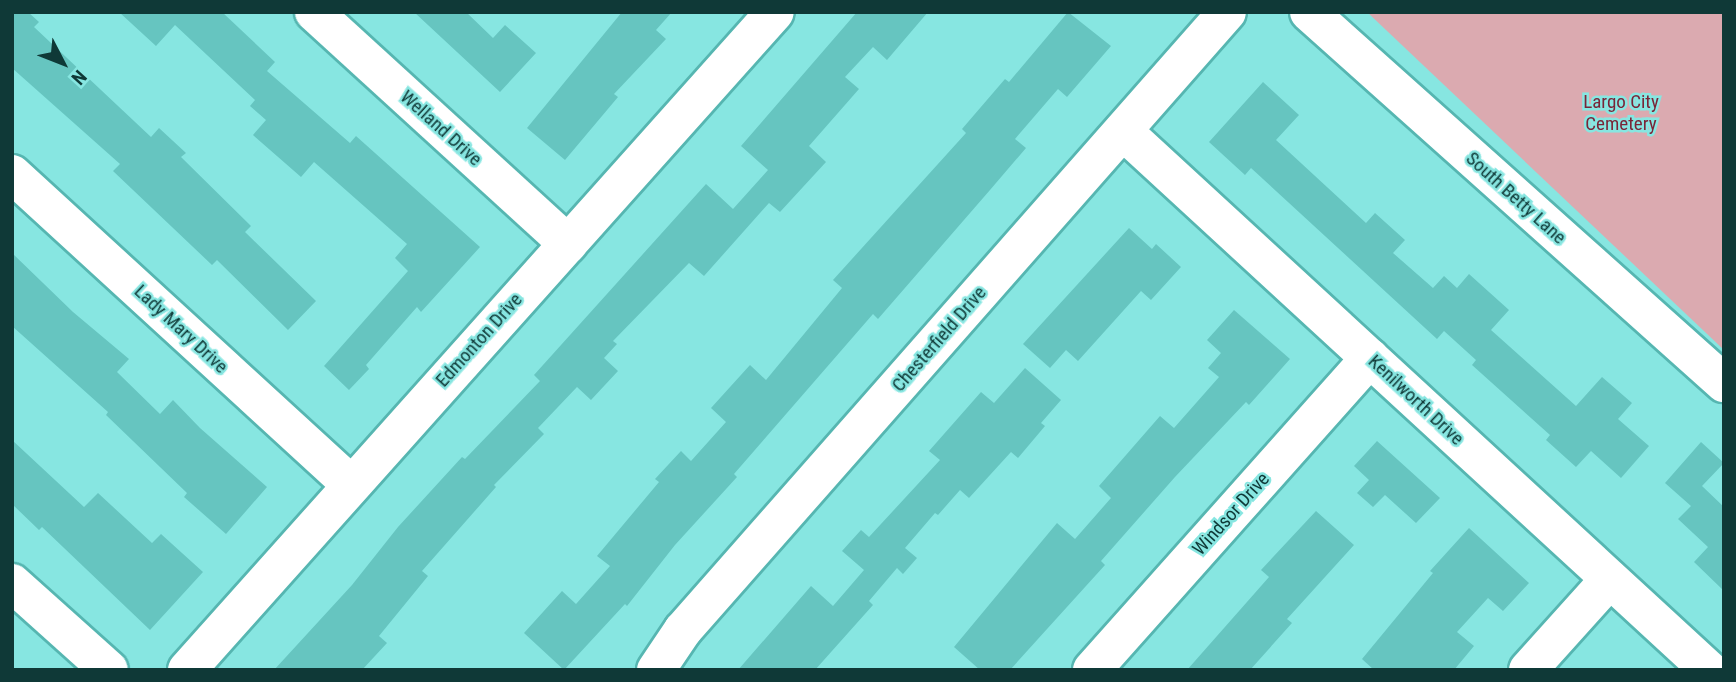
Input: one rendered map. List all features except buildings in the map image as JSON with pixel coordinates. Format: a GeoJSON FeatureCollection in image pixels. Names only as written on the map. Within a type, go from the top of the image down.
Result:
{"type":"FeatureCollection","features":[{"type":"Feature","properties":{"kind":"street","name":"Welland Drive"},"geometry":{"type":"LineString","coordinates":[[314,12],[568,244]]}},
{"type":"Feature","properties":{"kind":"street","name":"Edmonton Drive"},"geometry":{"type":"LineString","coordinates":[[187,670],[350,484],[775,12]]}},
{"type":"Feature","properties":{"kind":"street","name":"Chesterfield Drive"},"geometry":{"type":"LineString","coordinates":[[656,670],[683,630],[1227,12]]}},
{"type":"Feature","properties":{"kind":"street","name":"South Betty Lane"},"geometry":{"type":"LineString","coordinates":[[1309,12],[1724,383]]}},
{"type":"Feature","properties":{"kind":"street","name":"Kenilworth Drive"},"geometry":{"type":"LineString","coordinates":[[1123,131],[1709,670]]}},
{"type":"Feature","properties":{"kind":"street","name":"Lady Mary Drive"},"geometry":{"type":"LineString","coordinates":[[12,174],[350,484]]}},
{"type":"Feature","properties":{"kind":"street","name":"Windsor Drive"},"geometry":{"type":"LineString","coordinates":[[1092,670],[1370,358]]}},
{"type":"Feature","properties":{"kind":"street"},"geometry":{"type":"LineString","coordinates":[[1528,670],[1610,579]]}},
{"type":"Feature","properties":{"kind":"street"},"geometry":{"type":"LineString","coordinates":[[12,583],[109,670]]}},
{"type":"Feature","properties":{"kind":"green space","name":"Largo City Cemetery"},"geometry":{"type":"Polygon","coordinates":[[[1367,12],[1724,12],[1724,350],[1367,12]]]}}]}
